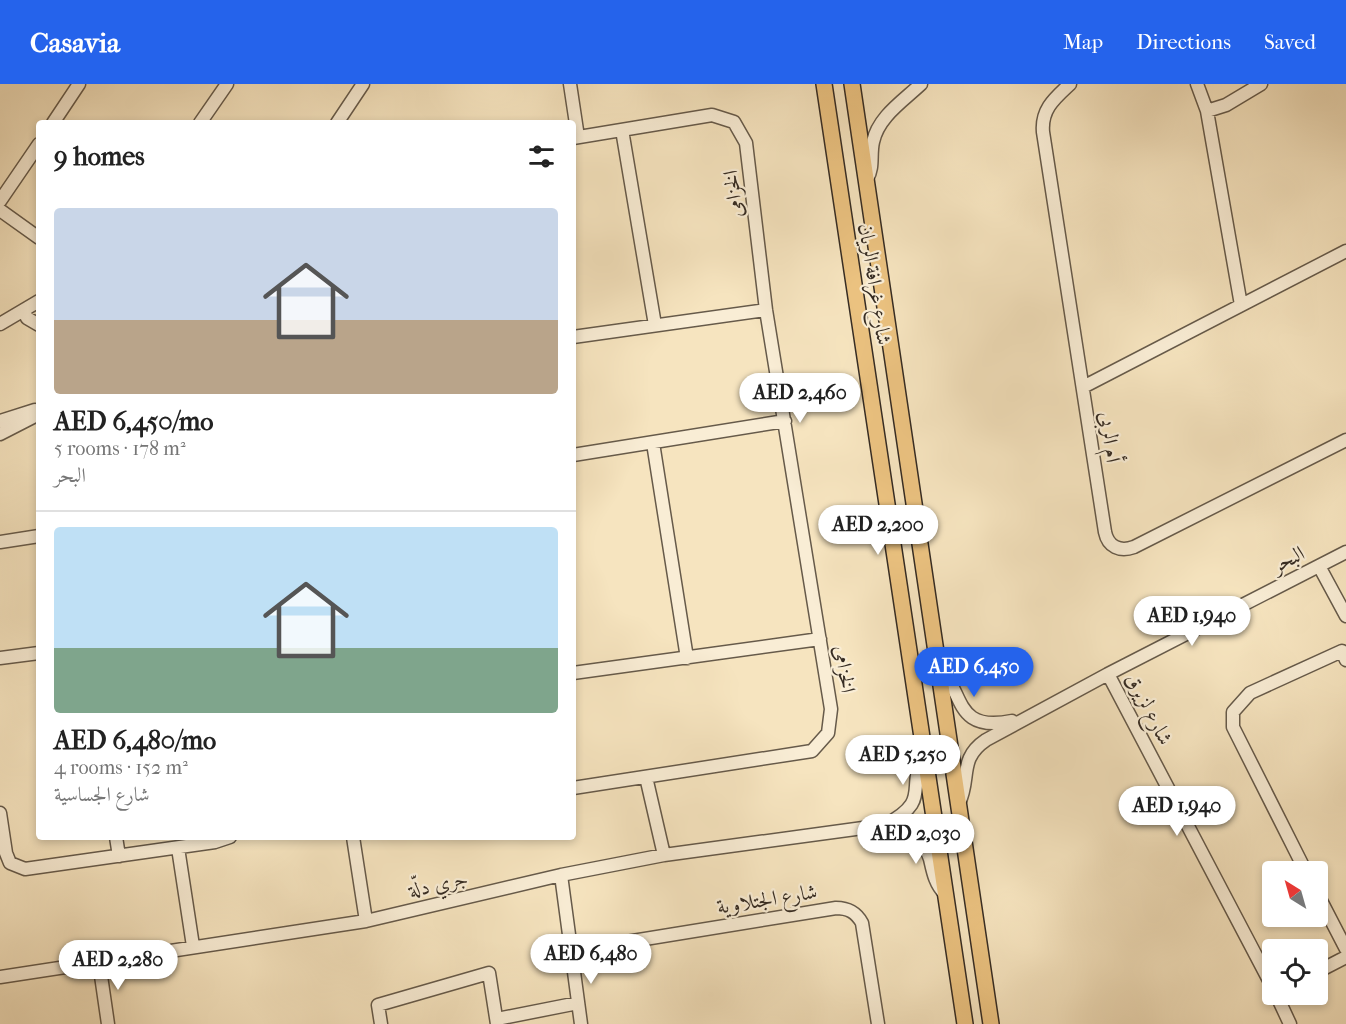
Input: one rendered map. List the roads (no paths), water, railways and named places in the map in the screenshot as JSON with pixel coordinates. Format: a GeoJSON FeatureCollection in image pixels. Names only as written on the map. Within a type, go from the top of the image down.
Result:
{"type":"FeatureCollection","features":[{"type":"Feature","properties":{"kind":"main road","name":"شارع غرافة الريان"},"geometry":{"type":"LineString","coordinates":[[824,84],[965,1024]]}},
{"type":"Feature","properties":{"kind":"main road","name":"شارع غرافة الريان"},"geometry":{"type":"LineString","coordinates":[[852,84],[991,1024]]}},
{"type":"Feature","properties":{"kind":"street"},"geometry":{"type":"LineString","coordinates":[[55,120],[79,84]]}},
{"type":"Feature","properties":{"kind":"street"},"geometry":{"type":"LineString","coordinates":[[202,120],[227,84]]}},
{"type":"Feature","properties":{"kind":"street"},"geometry":{"type":"LineString","coordinates":[[339,120],[363,84]]}},
{"type":"Feature","properties":{"kind":"street","name":"الخزامى"},"geometry":{"type":"LineString","coordinates":[[570,84],[573,120]]}},
{"type":"Feature","properties":{"kind":"street"},"geometry":{"type":"LineString","coordinates":[[816,84],[827,101]]}},
{"type":"Feature","properties":{"kind":"street"},"geometry":{"type":"LineString","coordinates":[[866,180],[872,167],[871,147],[879,126],[921,84]]}},
{"type":"Feature","properties":{"kind":"street","name":"أم الربى"},"geometry":{"type":"LineString","coordinates":[[1070,84],[1052,101],[1042,123],[1105,532],[1110,544],[1121,549],[1134,547],[1346,440]]}},
{"type":"Feature","properties":{"kind":"street"},"geometry":{"type":"LineString","coordinates":[[1197,84],[1207,111],[1241,305]]}},
{"type":"Feature","properties":{"kind":"street"},"geometry":{"type":"LineString","coordinates":[[1207,111],[1246,88],[1261,84]]}},
{"type":"Feature","properties":{"kind":"street","name":"الخزامى"},"geometry":{"type":"LineString","coordinates":[[576,138],[712,115],[734,122],[746,143],[766,310],[831,709],[828,733],[812,751],[576,788]]}},
{"type":"Feature","properties":{"kind":"street"},"geometry":{"type":"LineString","coordinates":[[622,130],[655,325]]}},
{"type":"Feature","properties":{"kind":"street"},"geometry":{"type":"LineString","coordinates":[[0,201],[36,148]]}},
{"type":"Feature","properties":{"kind":"street"},"geometry":{"type":"LineString","coordinates":[[0,210],[36,236]]}},
{"type":"Feature","properties":{"kind":"street"},"geometry":{"type":"LineString","coordinates":[[1083,387],[1346,251]]}},
{"type":"Feature","properties":{"kind":"street"},"geometry":{"type":"LineString","coordinates":[[0,324],[36,305]]}},
{"type":"Feature","properties":{"kind":"street"},"geometry":{"type":"LineString","coordinates":[[576,337],[766,310]]}},
{"type":"Feature","properties":{"kind":"street"},"geometry":{"type":"LineString","coordinates":[[24,311],[27,318],[36,323]]}},
{"type":"Feature","properties":{"kind":"street"},"geometry":{"type":"LineString","coordinates":[[0,421],[36,410]]}},
{"type":"Feature","properties":{"kind":"street"},"geometry":{"type":"LineString","coordinates":[[0,434],[36,416]]}},
{"type":"Feature","properties":{"kind":"street"},"geometry":{"type":"LineString","coordinates":[[576,455],[785,422]]}},
{"type":"Feature","properties":{"kind":"street"},"geometry":{"type":"LineString","coordinates":[[653,442],[687,658]]}},
{"type":"Feature","properties":{"kind":"street"},"geometry":{"type":"LineString","coordinates":[[0,542],[36,536]]}},
{"type":"Feature","properties":{"kind":"street","name":"البحر"},"geometry":{"type":"LineString","coordinates":[[959,803],[964,787],[965,769],[973,751],[986,740],[1108,674],[1346,552]]}},
{"type":"Feature","properties":{"kind":"street"},"geometry":{"type":"LineString","coordinates":[[1319,566],[1346,616]]}},
{"type":"Feature","properties":{"kind":"street"},"geometry":{"type":"LineString","coordinates":[[576,673],[820,639]]}},
{"type":"Feature","properties":{"kind":"street"},"geometry":{"type":"LineString","coordinates":[[0,658],[36,653]]}},
{"type":"Feature","properties":{"kind":"street"},"geometry":{"type":"LineString","coordinates":[[1300,861],[1233,727],[1233,712],[1250,693],[1345,653]]}},
{"type":"Feature","properties":{"kind":"street","name":"البحر"},"geometry":{"type":"LineString","coordinates":[[938,665],[948,677],[957,701],[970,715],[998,723],[1024,718]]}},
{"type":"Feature","properties":{"kind":"street","name":"شارع لزيرق"},"geometry":{"type":"LineString","coordinates":[[1108,674],[1262,967]]}},
{"type":"Feature","properties":{"kind":"street","name":"جري دلّة"},"geometry":{"type":"LineString","coordinates":[[0,977],[366,921],[561,875],[664,855],[885,825],[904,814],[913,804],[918,792],[919,770],[925,758]]}},
{"type":"Feature","properties":{"kind":"street"},"geometry":{"type":"LineString","coordinates":[[646,777],[664,855]]}},
{"type":"Feature","properties":{"kind":"street"},"geometry":{"type":"LineString","coordinates":[[0,813],[6,853],[15,867],[33,869],[225,840]]}},
{"type":"Feature","properties":{"kind":"street"},"geometry":{"type":"LineString","coordinates":[[885,825],[903,831],[922,845],[929,857],[937,884],[946,895]]}},
{"type":"Feature","properties":{"kind":"street"},"geometry":{"type":"LineString","coordinates":[[116,840],[119,856]]}},
{"type":"Feature","properties":{"kind":"street"},"geometry":{"type":"LineString","coordinates":[[353,840],[366,921]]}},
{"type":"Feature","properties":{"kind":"street"},"geometry":{"type":"LineString","coordinates":[[178,848],[193,946]]}},
{"type":"Feature","properties":{"kind":"street"},"geometry":{"type":"LineString","coordinates":[[561,875],[581,1024]]}},
{"type":"Feature","properties":{"kind":"street","name":"شارع الجتلاوية"},"geometry":{"type":"LineString","coordinates":[[571,951],[836,908],[847,909],[856,914],[862,923],[878,1024]]}},
{"type":"Feature","properties":{"kind":"street"},"geometry":{"type":"LineString","coordinates":[[1328,914],[1346,949]]}},
{"type":"Feature","properties":{"kind":"street"},"geometry":{"type":"LineString","coordinates":[[1328,966],[1346,957]]}},
{"type":"Feature","properties":{"kind":"street"},"geometry":{"type":"LineString","coordinates":[[99,962],[108,1024]]}},
{"type":"Feature","properties":{"kind":"street"},"geometry":{"type":"LineString","coordinates":[[381,1024],[378,1005],[489,973],[497,1022],[578,1003]]}},
{"type":"Feature","properties":{"kind":"street"},"geometry":{"type":"LineString","coordinates":[[1281,1005],[1290,1024]]}}]}
